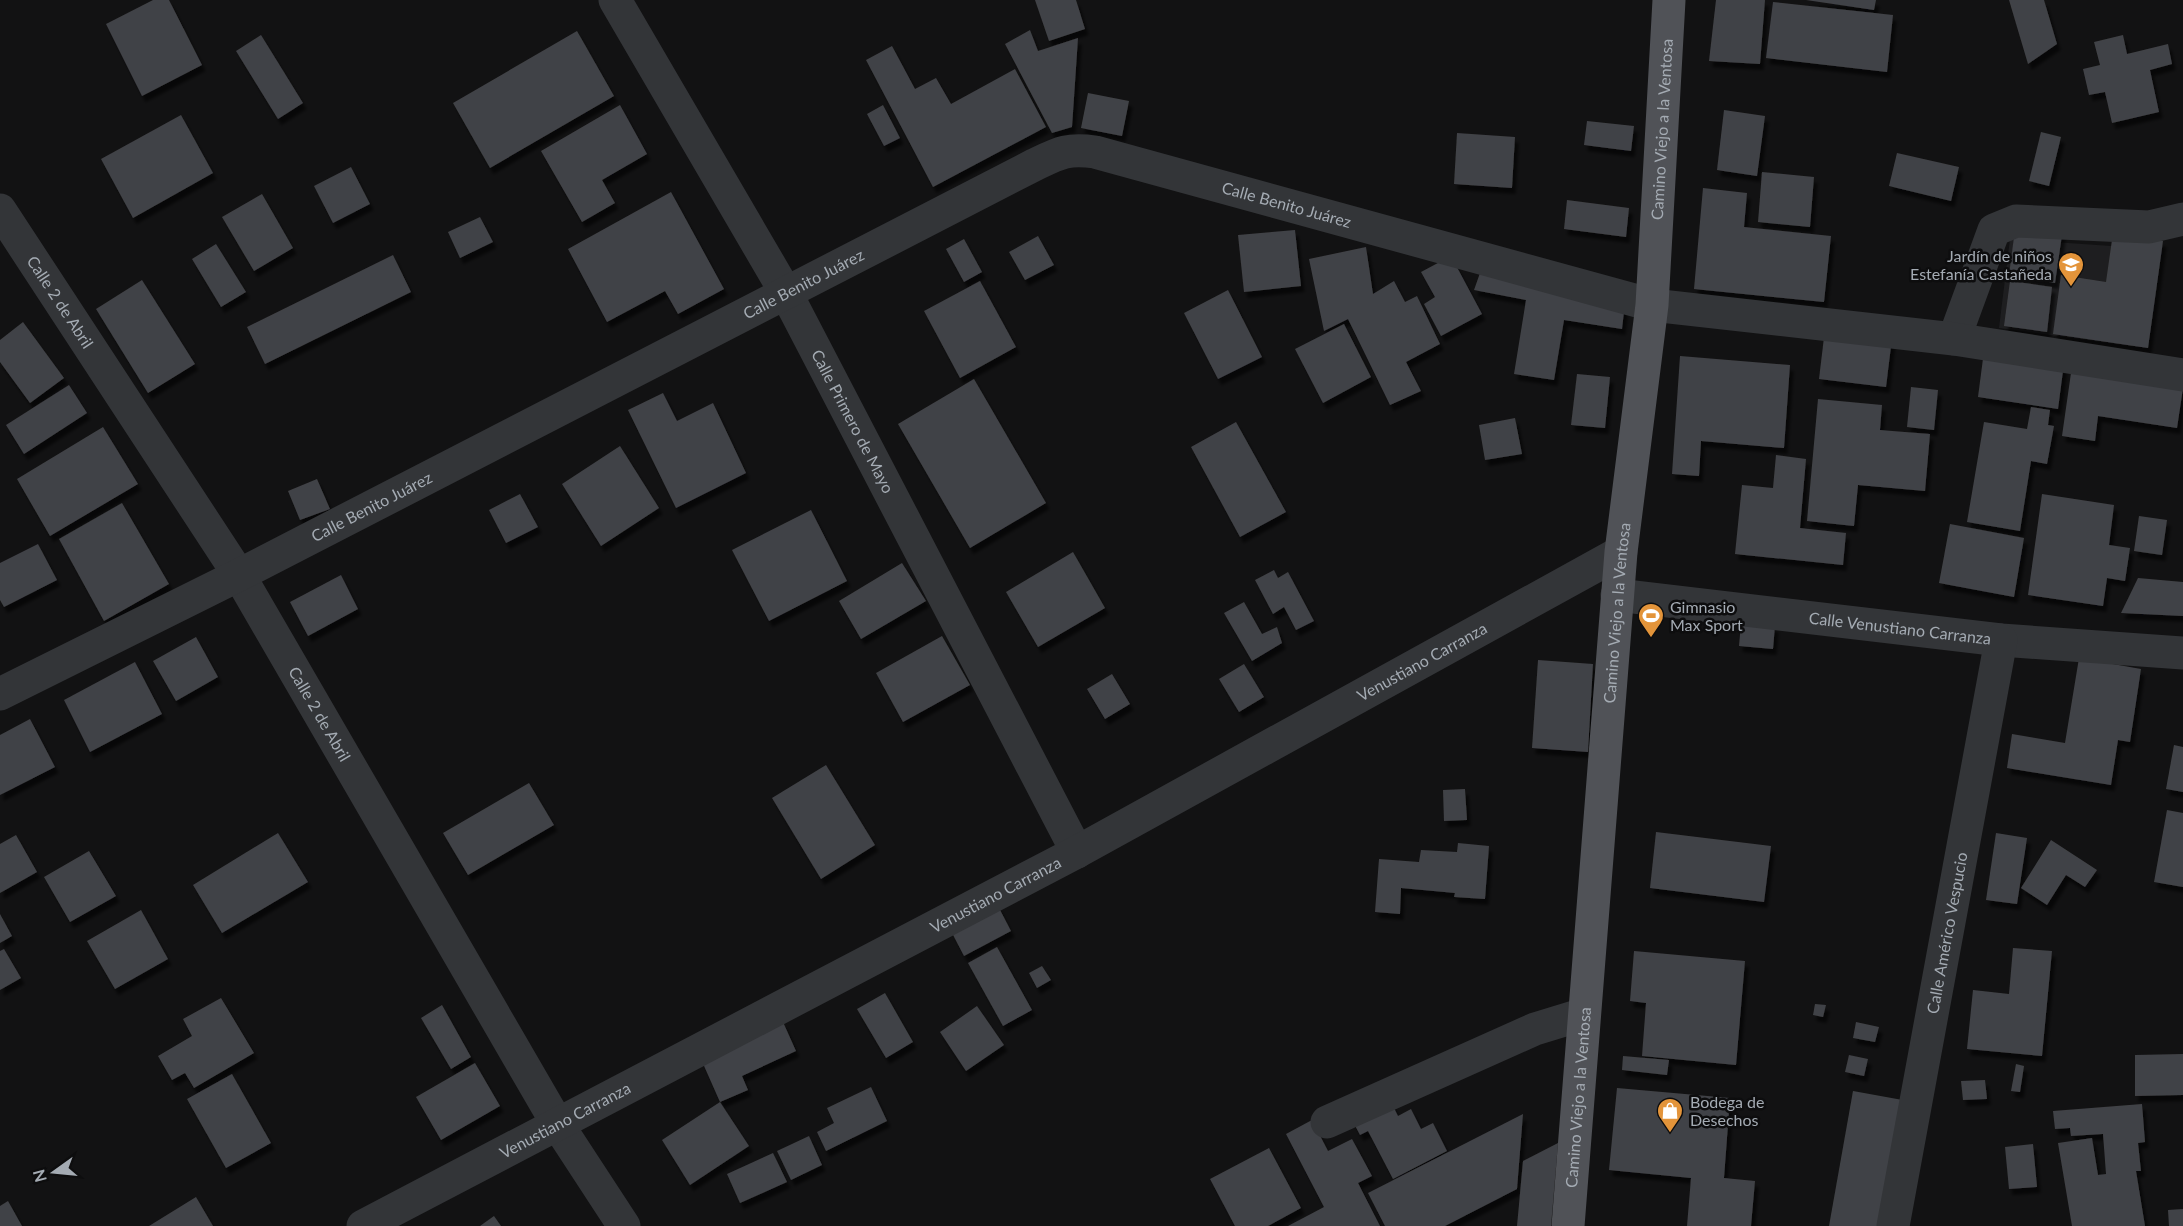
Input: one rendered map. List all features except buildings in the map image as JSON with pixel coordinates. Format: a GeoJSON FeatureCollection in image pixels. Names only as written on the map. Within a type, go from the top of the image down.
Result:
{"type":"FeatureCollection","features":[{"type":"Feature","properties":{"kind":"main road","name":"Camino Viejo a la Ventosa"},"geometry":{"type":"LineString","coordinates":[[1568,1226],[1617,595],[1652,305],[1669,0]]}},
{"type":"Feature","properties":{"kind":"street","name":"Calle Primero de Mayo"},"geometry":{"type":"LineString","coordinates":[[615,0],[786,293],[1077,852]]}},
{"type":"Feature","properties":{"kind":"street","name":"Calle Benito Juárez"},"geometry":{"type":"LineString","coordinates":[[0,694],[239,575],[1035,165],[1074,149],[1095,152],[1652,305],[1954,339],[2183,375]]}},
{"type":"Feature","properties":{"kind":"street","name":"Calle 2 de Abril"},"geometry":{"type":"LineString","coordinates":[[0,210],[239,575],[558,1125],[624,1226]]}},
{"type":"Feature","properties":{"kind":"street"},"geometry":{"type":"LineString","coordinates":[[1954,339],[1994,230],[2016,221],[2149,227],[2183,219]]}},
{"type":"Feature","properties":{"kind":"street","name":"Venustiano Carranza"},"geometry":{"type":"LineString","coordinates":[[363,1226],[1077,852],[1621,552]]}},
{"type":"Feature","properties":{"kind":"street","name":"Calle Venustiano Carranza"},"geometry":{"type":"LineString","coordinates":[[1617,595],[2001,640],[2183,653]]}},
{"type":"Feature","properties":{"kind":"street","name":"Calle Américo Vespucio"},"geometry":{"type":"LineString","coordinates":[[1893,1226],[2001,640]]}},
{"type":"Feature","properties":{"kind":"street"},"geometry":{"type":"LineString","coordinates":[[1327,1122],[1535,1029],[1584,1014]]}},
{"type":"Feature","properties":{"kind":"shaded area","name":"Jardín de niños Estefanía Castañeda"},"geometry":{"type":"Polygon","coordinates":[[[2010,239],[2140,248],[2137,347],[1999,328],[2010,239]]]}},
{"type":"Feature","properties":{"kind":"place","name":"Jardín de niños Estefanía Castañeda"},"geometry":{"type":"Point","coordinates":[2071,288]}},
{"type":"Feature","properties":{"kind":"place","name":"Gimnasio Max Sport"},"geometry":{"type":"Point","coordinates":[1651,639]}},
{"type":"Feature","properties":{"kind":"place","name":"Bodega de Desechos"},"geometry":{"type":"Point","coordinates":[1670,1134]}}]}
